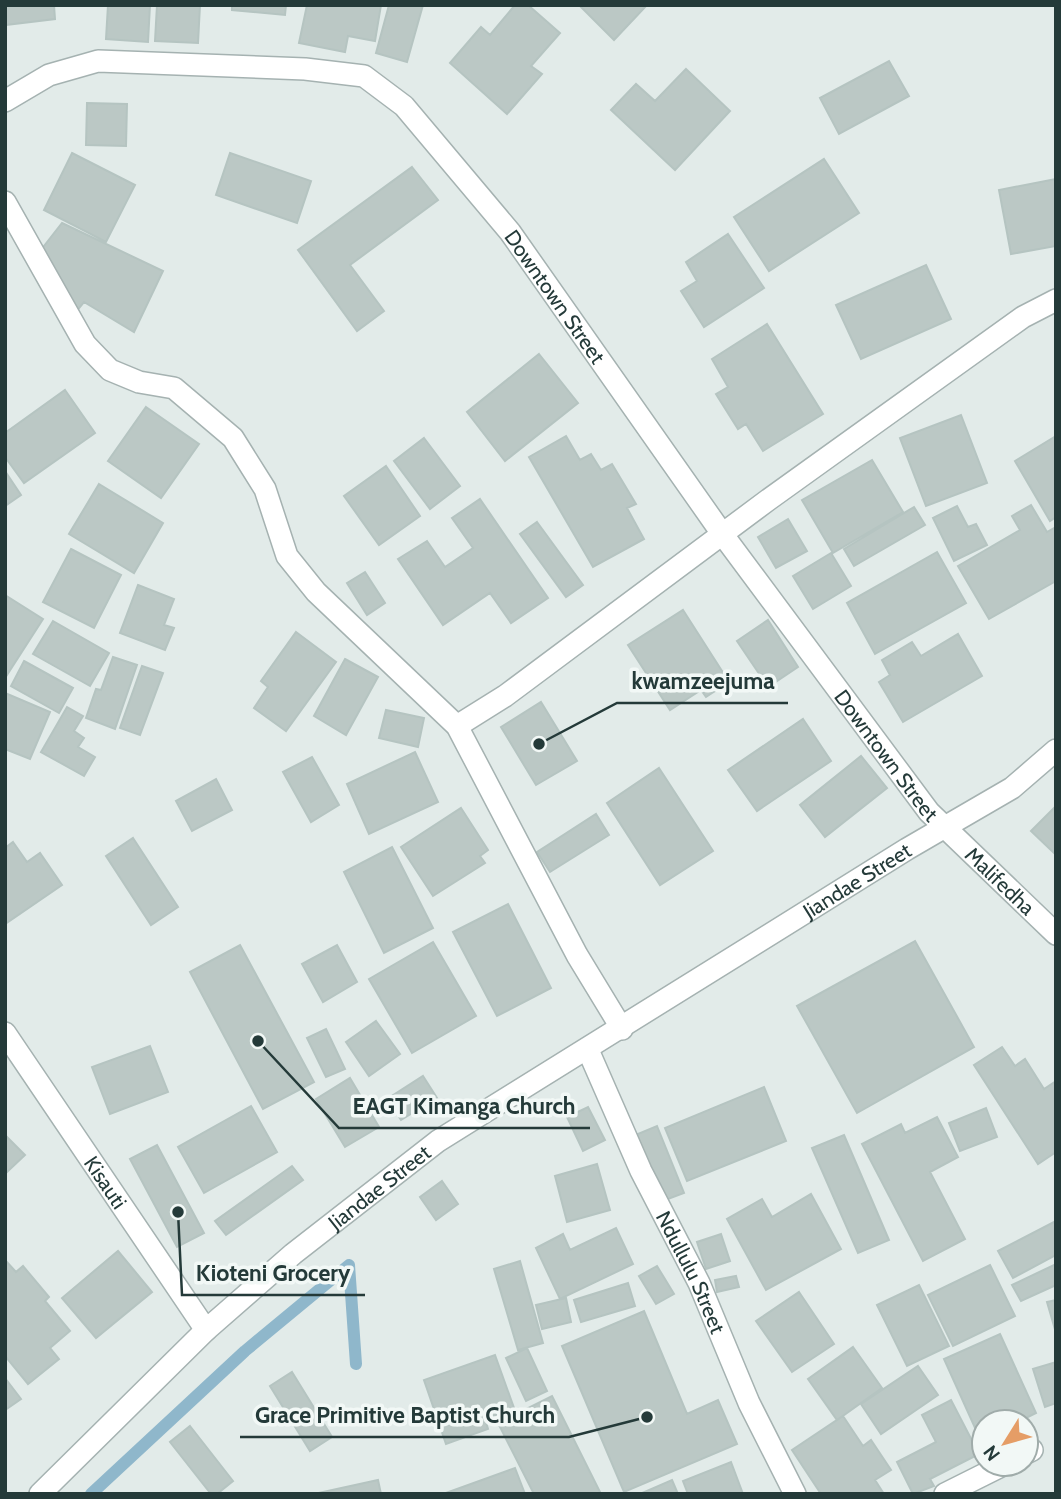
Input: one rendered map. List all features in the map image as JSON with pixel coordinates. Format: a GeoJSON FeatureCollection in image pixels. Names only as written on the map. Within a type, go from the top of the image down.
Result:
{"type":"FeatureCollection","features":[{"type":"Feature","properties":{"kind":"street","name":"Downtown Street"},"geometry":{"type":"LineString","coordinates":[[5,101],[49,75],[99,61],[305,69],[364,76],[404,106],[509,232],[723,535],[929,812],[944,828]]}},
{"type":"Feature","properties":{"kind":"street"},"geometry":{"type":"LineString","coordinates":[[5,202],[85,344],[110,370],[139,382],[174,388],[233,438],[265,489],[287,556],[316,592],[457,726],[577,955],[622,1028]]}},
{"type":"Feature","properties":{"kind":"street"},"geometry":{"type":"LineString","coordinates":[[457,726],[505,696],[1023,317],[1056,300]]}},
{"type":"Feature","properties":{"kind":"street","name":"Jiandae Street"},"geometry":{"type":"LineString","coordinates":[[40,1494],[206,1330],[293,1254],[438,1141],[1012,788],[1056,750]]}},
{"type":"Feature","properties":{"kind":"street","name":"Malifedha"},"geometry":{"type":"LineString","coordinates":[[944,828],[1056,934]]}},
{"type":"Feature","properties":{"kind":"street","name":"Kisauti"},"geometry":{"type":"LineString","coordinates":[[5,1033],[206,1330]]}},
{"type":"Feature","properties":{"kind":"street","name":"Ndullulu Street"},"geometry":{"type":"LineString","coordinates":[[588,1050],[641,1171],[699,1283],[749,1403],[795,1494]]}},
{"type":"Feature","properties":{"kind":"street"},"geometry":{"type":"LineString","coordinates":[[945,1494],[977,1478]]}},
{"type":"Feature","properties":{"kind":"building"},"geometry":{"type":"Polygon","coordinates":[[[5,5],[54,5],[55,19],[5,25],[5,5]]]}},
{"type":"Feature","properties":{"kind":"building"},"geometry":{"type":"Polygon","coordinates":[[[108,5],[150,5],[148,42],[106,39],[108,5]]]}},
{"type":"Feature","properties":{"kind":"building"},"geometry":{"type":"Polygon","coordinates":[[[157,5],[200,5],[198,43],[155,41],[157,5]]]}},
{"type":"Feature","properties":{"kind":"building"},"geometry":{"type":"Polygon","coordinates":[[[232,5],[286,5],[285,15],[232,10],[232,5]]]}},
{"type":"Feature","properties":{"kind":"building"},"geometry":{"type":"Polygon","coordinates":[[[307,5],[381,5],[375,41],[348,36],[345,52],[299,43],[307,5]]]}},
{"type":"Feature","properties":{"kind":"building"},"geometry":{"type":"Polygon","coordinates":[[[389,5],[423,5],[407,62],[376,53],[389,5]]]}},
{"type":"Feature","properties":{"kind":"building"},"geometry":{"type":"Polygon","coordinates":[[[515,5],[528,5],[560,33],[531,66],[542,74],[507,114],[450,63],[481,27],[490,35],[515,5]]]}},
{"type":"Feature","properties":{"kind":"building"},"geometry":{"type":"Polygon","coordinates":[[[579,5],[647,5],[614,40],[579,5]]]}},
{"type":"Feature","properties":{"kind":"building"},"geometry":{"type":"Polygon","coordinates":[[[889,61],[909,96],[839,134],[820,98],[889,61]]]}},
{"type":"Feature","properties":{"kind":"building"},"geometry":{"type":"Polygon","coordinates":[[[686,69],[730,111],[675,170],[611,110],[636,84],[655,101],[686,69]]]}},
{"type":"Feature","properties":{"kind":"building"},"geometry":{"type":"Polygon","coordinates":[[[87,103],[127,104],[126,146],[86,145],[87,103]]]}},
{"type":"Feature","properties":{"kind":"building"},"geometry":{"type":"Polygon","coordinates":[[[72,153],[135,185],[106,242],[44,210],[72,153]]]}},
{"type":"Feature","properties":{"kind":"building"},"geometry":{"type":"Polygon","coordinates":[[[230,153],[311,181],[297,223],[216,195],[230,153]]]}},
{"type":"Feature","properties":{"kind":"building"},"geometry":{"type":"Polygon","coordinates":[[[824,159],[859,213],[769,271],[734,217],[824,159]]]}},
{"type":"Feature","properties":{"kind":"building"},"geometry":{"type":"Polygon","coordinates":[[[412,167],[438,200],[350,265],[384,311],[357,331],[298,250],[412,167]]]}},
{"type":"Feature","properties":{"kind":"building"},"geometry":{"type":"Polygon","coordinates":[[[1056,179],[1056,246],[1011,254],[999,190],[1056,179]]]}},
{"type":"Feature","properties":{"kind":"building"},"geometry":{"type":"Polygon","coordinates":[[[62,223],[163,271],[134,332],[84,302],[75,313],[37,255],[62,223]]]}},
{"type":"Feature","properties":{"kind":"building"},"geometry":{"type":"Polygon","coordinates":[[[728,234],[764,288],[704,327],[681,291],[697,281],[686,262],[728,234]]]}},
{"type":"Feature","properties":{"kind":"building"},"geometry":{"type":"Polygon","coordinates":[[[926,265],[951,319],[861,359],[836,305],[926,265]]]}},
{"type":"Feature","properties":{"kind":"building"},"geometry":{"type":"Polygon","coordinates":[[[767,324],[823,414],[763,451],[746,424],[738,429],[716,394],[728,387],[712,359],[767,324]]]}},
{"type":"Feature","properties":{"kind":"building"},"geometry":{"type":"Polygon","coordinates":[[[539,354],[578,403],[505,461],[467,412],[539,354]]]}},
{"type":"Feature","properties":{"kind":"building"},"geometry":{"type":"Polygon","coordinates":[[[65,390],[95,433],[24,483],[5,457],[5,433],[65,390]]]}},
{"type":"Feature","properties":{"kind":"building"},"geometry":{"type":"Polygon","coordinates":[[[146,407],[199,444],[161,498],[108,461],[146,407]]]}},
{"type":"Feature","properties":{"kind":"building"},"geometry":{"type":"Polygon","coordinates":[[[961,415],[987,483],[926,506],[900,438],[961,415]]]}},
{"type":"Feature","properties":{"kind":"building"},"geometry":{"type":"Polygon","coordinates":[[[566,436],[580,460],[591,454],[601,470],[612,464],[636,504],[627,508],[644,539],[593,567],[529,457],[566,436]]]}},
{"type":"Feature","properties":{"kind":"building"},"geometry":{"type":"Polygon","coordinates":[[[1056,436],[1056,517],[1050,521],[1015,461],[1056,436]]]}},
{"type":"Feature","properties":{"kind":"building"},"geometry":{"type":"Polygon","coordinates":[[[424,438],[460,486],[430,509],[394,461],[424,438]]]}},
{"type":"Feature","properties":{"kind":"building"},"geometry":{"type":"Polygon","coordinates":[[[872,460],[903,512],[833,553],[802,500],[872,460]]]}},
{"type":"Feature","properties":{"kind":"building"},"geometry":{"type":"Polygon","coordinates":[[[386,466],[420,516],[379,545],[344,496],[386,466]]]}},
{"type":"Feature","properties":{"kind":"building"},"geometry":{"type":"Polygon","coordinates":[[[5,471],[21,495],[5,506],[5,471]]]}},
{"type":"Feature","properties":{"kind":"building"},"geometry":{"type":"Polygon","coordinates":[[[99,484],[163,523],[134,573],[69,534],[99,484]]]}},
{"type":"Feature","properties":{"kind":"building"},"geometry":{"type":"Polygon","coordinates":[[[480,499],[548,598],[511,623],[490,593],[443,625],[398,559],[427,541],[445,567],[473,548],[452,518],[480,499]]]}},
{"type":"Feature","properties":{"kind":"building"},"geometry":{"type":"Polygon","coordinates":[[[1031,505],[1047,532],[1056,527],[1056,581],[989,619],[958,566],[1020,530],[1012,516],[1031,505]]]}},
{"type":"Feature","properties":{"kind":"building"},"geometry":{"type":"Polygon","coordinates":[[[957,506],[968,527],[976,524],[987,545],[954,561],[933,518],[957,506]]]}},
{"type":"Feature","properties":{"kind":"building"},"geometry":{"type":"Polygon","coordinates":[[[914,507],[925,525],[854,566],[844,549],[914,507]]]}},
{"type":"Feature","properties":{"kind":"building"},"geometry":{"type":"Polygon","coordinates":[[[788,519],[807,551],[776,568],[758,537],[788,519]]]}},
{"type":"Feature","properties":{"kind":"building"},"geometry":{"type":"Polygon","coordinates":[[[537,522],[583,585],[566,597],[520,534],[537,522]]]}},
{"type":"Feature","properties":{"kind":"building"},"geometry":{"type":"Polygon","coordinates":[[[71,549],[121,575],[94,628],[43,602],[71,549]]]}},
{"type":"Feature","properties":{"kind":"building"},"geometry":{"type":"Polygon","coordinates":[[[937,552],[966,603],[875,654],[847,603],[937,552]]]}},
{"type":"Feature","properties":{"kind":"building"},"geometry":{"type":"Polygon","coordinates":[[[831,553],[851,586],[813,609],[793,576],[831,553]]]}},
{"type":"Feature","properties":{"kind":"building"},"geometry":{"type":"Polygon","coordinates":[[[365,572],[385,603],[367,615],[347,583],[365,572]]]}},
{"type":"Feature","properties":{"kind":"building"},"geometry":{"type":"Polygon","coordinates":[[[138,585],[174,599],[164,625],[174,628],[165,650],[120,633],[138,585]]]}},
{"type":"Feature","properties":{"kind":"building"},"geometry":{"type":"Polygon","coordinates":[[[5,595],[43,619],[5,678],[5,595]]]}},
{"type":"Feature","properties":{"kind":"building"},"geometry":{"type":"Polygon","coordinates":[[[683,610],[729,682],[706,697],[701,690],[670,710],[628,645],[683,610]]]}},
{"type":"Feature","properties":{"kind":"building"},"geometry":{"type":"Polygon","coordinates":[[[768,620],[798,667],[768,687],[737,641],[768,620]]]}},
{"type":"Feature","properties":{"kind":"building"},"geometry":{"type":"Polygon","coordinates":[[[53,621],[109,653],[90,686],[33,654],[53,621]]]}},
{"type":"Feature","properties":{"kind":"building"},"geometry":{"type":"Polygon","coordinates":[[[296,632],[336,662],[286,731],[254,708],[268,687],[261,681],[296,632]]]}},
{"type":"Feature","properties":{"kind":"building"},"geometry":{"type":"Polygon","coordinates":[[[958,634],[982,676],[903,722],[879,682],[890,675],[882,660],[912,642],[921,656],[958,634]]]}},
{"type":"Feature","properties":{"kind":"building"},"geometry":{"type":"Polygon","coordinates":[[[113,657],[137,665],[115,729],[86,718],[96,689],[101,690],[113,657]]]}},
{"type":"Feature","properties":{"kind":"building"},"geometry":{"type":"Polygon","coordinates":[[[345,659],[378,677],[346,735],[314,716],[345,659]]]}},
{"type":"Feature","properties":{"kind":"building"},"geometry":{"type":"Polygon","coordinates":[[[24,661],[73,688],[59,713],[11,686],[24,661]]]}},
{"type":"Feature","properties":{"kind":"building"},"geometry":{"type":"Polygon","coordinates":[[[142,666],[163,673],[140,735],[120,728],[142,666]]]}},
{"type":"Feature","properties":{"kind":"building"},"geometry":{"type":"Polygon","coordinates":[[[5,693],[50,712],[30,759],[5,749],[5,693]]]}},
{"type":"Feature","properties":{"kind":"building"},"geometry":{"type":"Polygon","coordinates":[[[541,702],[577,761],[536,785],[501,727],[541,702]]]}},
{"type":"Feature","properties":{"kind":"building"},"geometry":{"type":"Polygon","coordinates":[[[67,707],[83,716],[74,731],[84,738],[78,747],[95,757],[84,776],[41,752],[67,707]]]}},
{"type":"Feature","properties":{"kind":"building"},"geometry":{"type":"Polygon","coordinates":[[[386,710],[424,718],[418,747],[379,738],[386,710]]]}},
{"type":"Feature","properties":{"kind":"building"},"geometry":{"type":"Polygon","coordinates":[[[803,719],[831,761],[757,811],[728,770],[803,719]]]}},
{"type":"Feature","properties":{"kind":"building"},"geometry":{"type":"Polygon","coordinates":[[[415,752],[438,802],[369,834],[347,784],[415,752]]]}},
{"type":"Feature","properties":{"kind":"building"},"geometry":{"type":"Polygon","coordinates":[[[861,756],[887,788],[825,837],[800,805],[861,756]]]}},
{"type":"Feature","properties":{"kind":"building"},"geometry":{"type":"Polygon","coordinates":[[[312,757],[339,805],[311,822],[283,772],[312,757]]]}},
{"type":"Feature","properties":{"kind":"building"},"geometry":{"type":"Polygon","coordinates":[[[659,768],[713,851],[660,885],[607,803],[659,768]]]}},
{"type":"Feature","properties":{"kind":"building"},"geometry":{"type":"Polygon","coordinates":[[[216,779],[232,810],[192,831],[176,801],[216,779]]]}},
{"type":"Feature","properties":{"kind":"building"},"geometry":{"type":"Polygon","coordinates":[[[1056,806],[1056,855],[1031,831],[1056,806]]]}},
{"type":"Feature","properties":{"kind":"building"},"geometry":{"type":"Polygon","coordinates":[[[461,808],[488,850],[480,856],[485,863],[433,896],[401,847],[461,808]]]}},
{"type":"Feature","properties":{"kind":"building"},"geometry":{"type":"Polygon","coordinates":[[[596,814],[609,835],[550,872],[537,852],[596,814]]]}},
{"type":"Feature","properties":{"kind":"building"},"geometry":{"type":"Polygon","coordinates":[[[133,838],[178,907],[151,925],[106,856],[133,838]]]}},
{"type":"Feature","properties":{"kind":"building"},"geometry":{"type":"Polygon","coordinates":[[[13,842],[27,862],[40,853],[62,885],[5,924],[5,848],[13,842]]]}},
{"type":"Feature","properties":{"kind":"building"},"geometry":{"type":"Polygon","coordinates":[[[392,847],[433,928],[384,953],[344,872],[392,847]]]}},
{"type":"Feature","properties":{"kind":"building"},"geometry":{"type":"Polygon","coordinates":[[[508,904],[551,988],[497,1016],[453,932],[508,904]]]}},
{"type":"Feature","properties":{"kind":"building"},"geometry":{"type":"Polygon","coordinates":[[[915,941],[974,1047],[857,1113],[797,1006],[915,941]]]}},
{"type":"Feature","properties":{"kind":"building"},"geometry":{"type":"Polygon","coordinates":[[[433,942],[476,1016],[412,1053],[369,979],[433,942]]]}},
{"type":"Feature","properties":{"kind":"building"},"geometry":{"type":"Polygon","coordinates":[[[240,945],[314,1082],[263,1109],[190,972],[240,945]]]}},
{"type":"Feature","properties":{"kind":"building"},"geometry":{"type":"Polygon","coordinates":[[[337,945],[357,982],[323,1002],[302,964],[337,945]]]}},
{"type":"Feature","properties":{"kind":"building"},"geometry":{"type":"Polygon","coordinates":[[[376,1021],[400,1054],[369,1076],[346,1042],[376,1021]]]}},
{"type":"Feature","properties":{"kind":"building"},"geometry":{"type":"Polygon","coordinates":[[[326,1029],[345,1069],[326,1077],[307,1038],[326,1029]]]}},
{"type":"Feature","properties":{"kind":"building"},"geometry":{"type":"Polygon","coordinates":[[[150,1046],[168,1092],[110,1114],[92,1067],[150,1046]]]}},
{"type":"Feature","properties":{"kind":"building"},"geometry":{"type":"Polygon","coordinates":[[[1002,1047],[1015,1066],[1025,1059],[1044,1089],[1056,1081],[1056,1152],[1038,1164],[974,1065],[1002,1047]]]}},
{"type":"Feature","properties":{"kind":"building"},"geometry":{"type":"Polygon","coordinates":[[[423,1076],[437,1098],[401,1120],[387,1099],[423,1076]]]}},
{"type":"Feature","properties":{"kind":"building"},"geometry":{"type":"Polygon","coordinates":[[[350,1078],[379,1127],[345,1147],[316,1099],[350,1078]]]}},
{"type":"Feature","properties":{"kind":"building"},"geometry":{"type":"Polygon","coordinates":[[[764,1087],[786,1141],[687,1181],[665,1128],[764,1087]]]}},
{"type":"Feature","properties":{"kind":"building"},"geometry":{"type":"Polygon","coordinates":[[[251,1106],[277,1152],[204,1193],[178,1147],[251,1106]]]}},
{"type":"Feature","properties":{"kind":"building"},"geometry":{"type":"Polygon","coordinates":[[[588,1107],[605,1140],[583,1151],[567,1117],[588,1107]]]}},
{"type":"Feature","properties":{"kind":"building"},"geometry":{"type":"Polygon","coordinates":[[[986,1108],[997,1137],[960,1151],[949,1123],[986,1108]]]}},
{"type":"Feature","properties":{"kind":"building"},"geometry":{"type":"Polygon","coordinates":[[[937,1117],[958,1157],[930,1172],[965,1239],[923,1261],[862,1144],[901,1124],[905,1133],[937,1117]]]}},
{"type":"Feature","properties":{"kind":"building"},"geometry":{"type":"Polygon","coordinates":[[[657,1126],[684,1193],[660,1202],[633,1136],[657,1126]]]}},
{"type":"Feature","properties":{"kind":"building"},"geometry":{"type":"Polygon","coordinates":[[[5,1135],[25,1155],[5,1174],[5,1135]]]}},
{"type":"Feature","properties":{"kind":"building"},"geometry":{"type":"Polygon","coordinates":[[[844,1135],[889,1240],[858,1253],[812,1148],[844,1135]]]}},
{"type":"Feature","properties":{"kind":"building"},"geometry":{"type":"Polygon","coordinates":[[[157,1145],[204,1233],[177,1247],[130,1159],[157,1145]]]}},
{"type":"Feature","properties":{"kind":"building"},"geometry":{"type":"Polygon","coordinates":[[[597,1164],[610,1210],[567,1222],[555,1176],[597,1164]]]}},
{"type":"Feature","properties":{"kind":"building"},"geometry":{"type":"Polygon","coordinates":[[[292,1166],[303,1180],[226,1235],[215,1221],[292,1166]]]}},
{"type":"Feature","properties":{"kind":"building"},"geometry":{"type":"Polygon","coordinates":[[[442,1181],[458,1204],[436,1220],[420,1197],[442,1181]]]}},
{"type":"Feature","properties":{"kind":"building"},"geometry":{"type":"Polygon","coordinates":[[[811,1194],[841,1249],[766,1290],[727,1219],[762,1199],[772,1217],[811,1194]]]}},
{"type":"Feature","properties":{"kind":"building"},"geometry":{"type":"Polygon","coordinates":[[[1056,1221],[1056,1255],[1013,1278],[998,1251],[1056,1221]]]}},
{"type":"Feature","properties":{"kind":"building"},"geometry":{"type":"Polygon","coordinates":[[[616,1228],[633,1264],[560,1299],[536,1248],[563,1234],[570,1250],[616,1228]]]}},
{"type":"Feature","properties":{"kind":"building"},"geometry":{"type":"Polygon","coordinates":[[[721,1234],[730,1261],[706,1269],[697,1242],[721,1234]]]}},
{"type":"Feature","properties":{"kind":"building"},"geometry":{"type":"Polygon","coordinates":[[[118,1251],[152,1292],[96,1338],[62,1298],[118,1251]]]}},
{"type":"Feature","properties":{"kind":"building"},"geometry":{"type":"Polygon","coordinates":[[[5,1260],[16,1272],[23,1266],[49,1297],[45,1301],[70,1331],[50,1348],[59,1359],[28,1384],[5,1356],[5,1260]]]}},
{"type":"Feature","properties":{"kind":"building"},"geometry":{"type":"Polygon","coordinates":[[[520,1261],[543,1343],[518,1350],[494,1269],[520,1261]]]}},
{"type":"Feature","properties":{"kind":"building"},"geometry":{"type":"Polygon","coordinates":[[[1056,1264],[1056,1285],[1021,1301],[1012,1285],[1056,1264]]]}},
{"type":"Feature","properties":{"kind":"building"},"geometry":{"type":"Polygon","coordinates":[[[990,1265],[1015,1316],[953,1346],[928,1295],[990,1265]]]}},
{"type":"Feature","properties":{"kind":"building"},"geometry":{"type":"Polygon","coordinates":[[[657,1266],[674,1294],[656,1304],[639,1276],[657,1266]]]}},
{"type":"Feature","properties":{"kind":"building"},"geometry":{"type":"Polygon","coordinates":[[[736,1276],[739,1287],[717,1292],[715,1280],[736,1276]]]}},
{"type":"Feature","properties":{"kind":"building"},"geometry":{"type":"Polygon","coordinates":[[[628,1283],[635,1306],[581,1322],[574,1300],[628,1283]]]}},
{"type":"Feature","properties":{"kind":"building"},"geometry":{"type":"Polygon","coordinates":[[[919,1285],[949,1346],[907,1366],[877,1305],[919,1285]]]}},
{"type":"Feature","properties":{"kind":"building"},"geometry":{"type":"Polygon","coordinates":[[[799,1292],[834,1344],[792,1372],[756,1321],[799,1292]]]}},
{"type":"Feature","properties":{"kind":"building"},"geometry":{"type":"Polygon","coordinates":[[[566,1298],[571,1322],[542,1329],[536,1305],[566,1298]]]}},
{"type":"Feature","properties":{"kind":"building"},"geometry":{"type":"Polygon","coordinates":[[[1056,1300],[1056,1333],[1047,1302],[1056,1300]]]}},
{"type":"Feature","properties":{"kind":"building"},"geometry":{"type":"Polygon","coordinates":[[[644,1311],[687,1414],[718,1400],[737,1444],[624,1492],[562,1346],[644,1311]]]}},
{"type":"Feature","properties":{"kind":"building"},"geometry":{"type":"Polygon","coordinates":[[[1000,1334],[1034,1408],[970,1408],[970,1417],[944,1359],[1000,1334]]]}},
{"type":"Feature","properties":{"kind":"building"},"geometry":{"type":"Polygon","coordinates":[[[853,1347],[882,1388],[837,1420],[808,1379],[853,1347]]]}},
{"type":"Feature","properties":{"kind":"building"},"geometry":{"type":"Polygon","coordinates":[[[527,1348],[547,1391],[526,1401],[506,1358],[527,1348]]]}},
{"type":"Feature","properties":{"kind":"building"},"geometry":{"type":"Polygon","coordinates":[[[495,1355],[514,1408],[485,1419],[488,1429],[446,1444],[424,1380],[495,1355]]]}},
{"type":"Feature","properties":{"kind":"building"},"geometry":{"type":"Polygon","coordinates":[[[1056,1362],[1056,1403],[1045,1407],[1033,1369],[1056,1362]]]}},
{"type":"Feature","properties":{"kind":"building"},"geometry":{"type":"Polygon","coordinates":[[[918,1366],[938,1395],[881,1434],[861,1404],[918,1366]]]}},
{"type":"Feature","properties":{"kind":"building"},"geometry":{"type":"Polygon","coordinates":[[[292,1372],[332,1437],[310,1451],[270,1386],[292,1372]]]}},
{"type":"Feature","properties":{"kind":"building"},"geometry":{"type":"Polygon","coordinates":[[[5,1378],[21,1399],[5,1410],[5,1378]]]}},
{"type":"Feature","properties":{"kind":"building"},"geometry":{"type":"Polygon","coordinates":[[[552,1396],[601,1494],[534,1494],[498,1423],[552,1396]]]}},
{"type":"Feature","properties":{"kind":"building"},"geometry":{"type":"Polygon","coordinates":[[[951,1400],[970,1437],[970,1459],[930,1479],[934,1486],[913,1494],[897,1462],[936,1442],[922,1415],[951,1400]]]}},
{"type":"Feature","properties":{"kind":"building"},"geometry":{"type":"Polygon","coordinates":[[[843,1416],[863,1446],[871,1440],[891,1470],[875,1480],[884,1494],[821,1494],[792,1450],[843,1416]]]}},
{"type":"Feature","properties":{"kind":"building"},"geometry":{"type":"Polygon","coordinates":[[[190,1426],[233,1481],[217,1494],[211,1494],[170,1442],[190,1426]]]}},
{"type":"Feature","properties":{"kind":"building"},"geometry":{"type":"Polygon","coordinates":[[[731,1462],[743,1494],[688,1494],[683,1481],[731,1462]]]}},
{"type":"Feature","properties":{"kind":"building"},"geometry":{"type":"Polygon","coordinates":[[[515,1468],[525,1494],[446,1493],[515,1468]]]}},
{"type":"Feature","properties":{"kind":"building"},"geometry":{"type":"Polygon","coordinates":[[[378,1480],[381,1494],[314,1494],[378,1480]]]}},
{"type":"Feature","properties":{"kind":"building"},"geometry":{"type":"Polygon","coordinates":[[[672,1480],[678,1494],[640,1494],[672,1480]]]}},
{"type":"Feature","properties":{"kind":"waterway"},"geometry":{"type":"LineString","coordinates":[[91,1494],[245,1351],[349,1265],[356,1364]]}},
{"type":"Feature","properties":{"kind":"place","name":"kwamzeejuma"},"geometry":{"type":"Point","coordinates":[539,744]}},
{"type":"Feature","properties":{"kind":"place","name":"EAGT Kimanga Church"},"geometry":{"type":"Point","coordinates":[258,1041]}},
{"type":"Feature","properties":{"kind":"place","name":"Kioteni Grocery"},"geometry":{"type":"Point","coordinates":[178,1212]}},
{"type":"Feature","properties":{"kind":"place","name":"Grace Primitive Baptist Church"},"geometry":{"type":"Point","coordinates":[647,1417]}}]}
